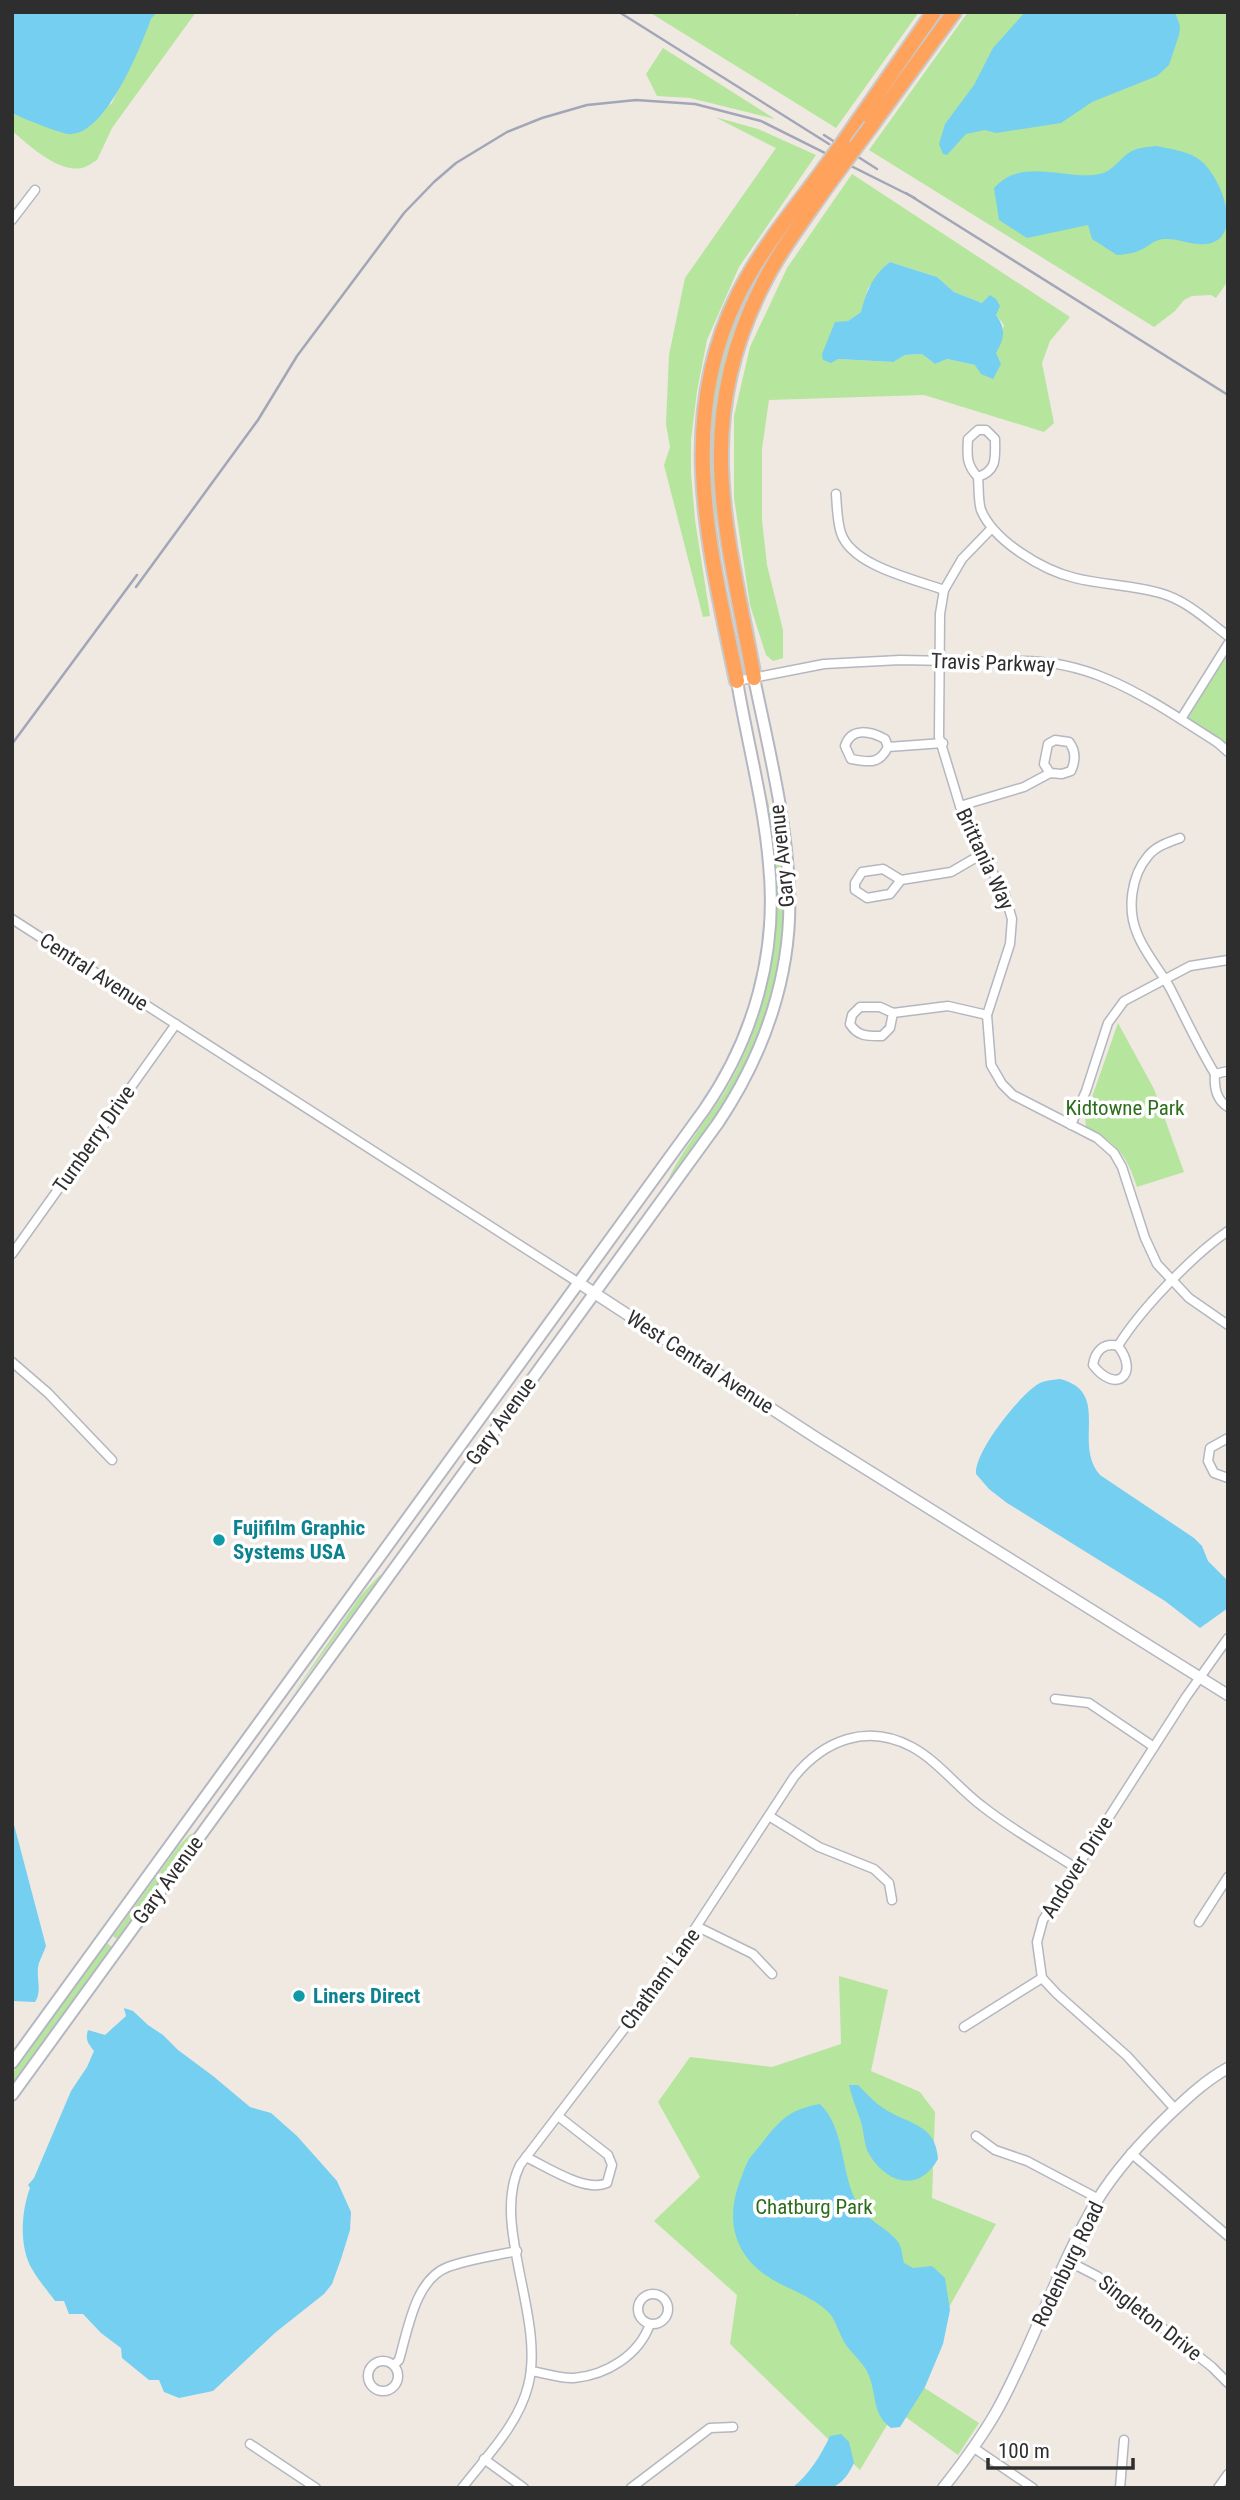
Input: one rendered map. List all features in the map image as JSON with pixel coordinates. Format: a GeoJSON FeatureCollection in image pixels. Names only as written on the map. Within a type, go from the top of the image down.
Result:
{"type":"FeatureCollection","features":[{"type":"Feature","properties":{"kind":"highway"},"geometry":{"type":"LineString","coordinates":[[865,123],[934,12]]}},
{"type":"Feature","properties":{"kind":"highway"},"geometry":{"type":"LineString","coordinates":[[737,681],[704,499],[701,458],[705,404],[717,352],[737,296],[765,249],[821,184],[865,123],[954,12]]}},
{"type":"Feature","properties":{"kind":"highway"},"geometry":{"type":"LineString","coordinates":[[754,678],[721,489],[720,437],[723,407],[736,349],[761,287],[821,184]]}},
{"type":"Feature","properties":{"kind":"main road","name":"Gary Avenue"},"geometry":{"type":"LineString","coordinates":[[12,2095],[595,1294],[728,1108],[755,1058],[778,991],[787,942],[788,872],[784,835],[754,678]]}},
{"type":"Feature","properties":{"kind":"main road","name":"Gary Avenue"},"geometry":{"type":"LineString","coordinates":[[12,2063],[718,1091],[744,1040],[759,994],[770,929],[769,862],[737,681]]}},
{"type":"Feature","properties":{"kind":"street"},"geometry":{"type":"LineString","coordinates":[[12,220],[34,190]]}},
{"type":"Feature","properties":{"kind":"street"},"geometry":{"type":"LineString","coordinates":[[978,477],[993,469],[995,463],[995,439],[986,430],[978,429],[968,439],[967,463],[978,477],[980,508],[992,528],[1033,560],[1054,571],[1086,581],[1152,591],[1173,597],[1228,636]]}},
{"type":"Feature","properties":{"kind":"street"},"geometry":{"type":"LineString","coordinates":[[836,494],[840,532],[848,547],[857,555],[873,564],[944,590],[962,559],[992,528]]}},
{"type":"Feature","properties":{"kind":"street","name":"Brittania Way"},"geometry":{"type":"LineString","coordinates":[[944,590],[940,614],[939,737],[960,806],[982,854],[1004,892],[1012,919],[1010,944],[987,1014],[991,1065],[1002,1084],[1026,1103],[1097,1138],[1114,1153],[1122,1167],[1152,1255],[1189,1298],[1228,1325]]}},
{"type":"Feature","properties":{"kind":"street"},"geometry":{"type":"LineString","coordinates":[[1181,719],[1228,644]]}},
{"type":"Feature","properties":{"kind":"street","name":"Travis Parkway"},"geometry":{"type":"LineString","coordinates":[[737,681],[824,664],[900,660],[1024,660],[1066,666],[1115,681],[1137,691],[1219,743],[1228,752]]}},
{"type":"Feature","properties":{"kind":"street"},"geometry":{"type":"LineString","coordinates":[[888,747],[885,739],[877,735],[855,732],[845,746],[851,760],[871,762],[877,761],[888,747],[943,743]]}},
{"type":"Feature","properties":{"kind":"street"},"geometry":{"type":"LineString","coordinates":[[960,806],[1024,787],[1050,773],[1062,774],[1071,771],[1074,748],[1069,742],[1055,740],[1048,744],[1044,764],[1050,773]]}},
{"type":"Feature","properties":{"kind":"street"},"geometry":{"type":"LineString","coordinates":[[1180,838],[1158,846],[1148,856],[1138,873],[1132,907],[1137,933],[1165,979],[1215,1074],[1214,1085],[1221,1102],[1228,1107]]}},
{"type":"Feature","properties":{"kind":"street"},"geometry":{"type":"LineString","coordinates":[[901,880],[890,894],[867,898],[855,890],[855,883],[862,872],[883,869],[901,880],[951,872],[982,854]]}},
{"type":"Feature","properties":{"kind":"street","name":"Central Avenue"},"geometry":{"type":"LineString","coordinates":[[12,919],[176,1024]]}},
{"type":"Feature","properties":{"kind":"street"},"geometry":{"type":"LineString","coordinates":[[1071,1125],[1086,1091],[1111,1017],[1124,1001],[1189,966],[1228,960]]}},
{"type":"Feature","properties":{"kind":"street"},"geometry":{"type":"LineString","coordinates":[[892,1013],[890,1028],[882,1036],[862,1035],[854,1031],[850,1024],[852,1015],[860,1007],[880,1007],[892,1013],[948,1006],[987,1014]]}},
{"type":"Feature","properties":{"kind":"street","name":"West Central Avenue"},"geometry":{"type":"LineString","coordinates":[[176,1024],[818,1438],[1228,1695]]}},
{"type":"Feature","properties":{"kind":"street","name":"Turnberry Drive"},"geometry":{"type":"LineString","coordinates":[[12,1254],[176,1024]]}},
{"type":"Feature","properties":{"kind":"street"},"geometry":{"type":"LineString","coordinates":[[1215,1074],[1228,1071]]}},
{"type":"Feature","properties":{"kind":"street"},"geometry":{"type":"LineString","coordinates":[[1118,1346],[1129,1328],[1172,1280],[1228,1231]]}},
{"type":"Feature","properties":{"kind":"street"},"geometry":{"type":"LineString","coordinates":[[1104,1346],[1118,1346],[1125,1354],[1128,1370],[1126,1376],[1118,1381],[1109,1380],[1093,1365],[1094,1356],[1104,1346]]}},
{"type":"Feature","properties":{"kind":"street"},"geometry":{"type":"LineString","coordinates":[[12,1362],[48,1393],[112,1460]]}},
{"type":"Feature","properties":{"kind":"street"},"geometry":{"type":"LineString","coordinates":[[1228,1438],[1210,1448],[1208,1461],[1214,1473],[1228,1478]]}},
{"type":"Feature","properties":{"kind":"street","name":"Andover Drive"},"geometry":{"type":"LineString","coordinates":[[1042,1978],[1037,1942],[1039,1930],[1154,1747],[1228,1637]]}},
{"type":"Feature","properties":{"kind":"street"},"geometry":{"type":"LineString","coordinates":[[1055,1699],[1090,1703],[1154,1747]]}},
{"type":"Feature","properties":{"kind":"street","name":"Chatham Lane"},"geometry":{"type":"LineString","coordinates":[[461,2488],[517,2414],[531,2371],[529,2327],[512,2221],[511,2191],[515,2174],[645,2003],[698,1927],[794,1777],[817,1753],[833,1744],[863,1735],[893,1739],[912,1747],[984,1808],[1076,1868]]}},
{"type":"Feature","properties":{"kind":"street"},"geometry":{"type":"LineString","coordinates":[[769,1816],[819,1847],[874,1869],[889,1882],[892,1900]]}},
{"type":"Feature","properties":{"kind":"street"},"geometry":{"type":"LineString","coordinates":[[1199,1922],[1228,1877]]}},
{"type":"Feature","properties":{"kind":"street"},"geometry":{"type":"LineString","coordinates":[[698,1927],[753,1954],[772,1974]]}},
{"type":"Feature","properties":{"kind":"street"},"geometry":{"type":"LineString","coordinates":[[964,2027],[1042,1978],[1127,2056],[1175,2109]]}},
{"type":"Feature","properties":{"kind":"street","name":"Rodenburg Road"},"geometry":{"type":"LineString","coordinates":[[943,2488],[974,2448],[1010,2386],[1066,2260],[1099,2199],[1131,2153],[1202,2085],[1228,2068]]}},
{"type":"Feature","properties":{"kind":"street"},"geometry":{"type":"LineString","coordinates":[[526,2157],[586,2185],[600,2186],[607,2183],[612,2165],[608,2155],[558,2116]]}},
{"type":"Feature","properties":{"kind":"street"},"geometry":{"type":"LineString","coordinates":[[976,2136],[995,2150],[1027,2161],[1099,2199]]}},
{"type":"Feature","properties":{"kind":"street"},"geometry":{"type":"LineString","coordinates":[[1131,2153],[1228,2236]]}},
{"type":"Feature","properties":{"kind":"street"},"geometry":{"type":"LineString","coordinates":[[394,2365],[400,2360],[418,2301],[432,2278],[446,2267],[517,2251]]}},
{"type":"Feature","properties":{"kind":"street","name":"Singleton Drive"},"geometry":{"type":"LineString","coordinates":[[1066,2260],[1097,2276],[1212,2367],[1228,2383]]}},
{"type":"Feature","properties":{"kind":"street"},"geometry":{"type":"LineString","coordinates":[[531,2371],[572,2378],[610,2369],[622,2361],[646,2336],[650,2324]]}},
{"type":"Feature","properties":{"kind":"street"},"geometry":{"type":"LineString","coordinates":[[631,2488],[710,2428],[733,2427]]}},
{"type":"Feature","properties":{"kind":"street"},"geometry":{"type":"LineString","coordinates":[[1120,2488],[1124,2440]]}},
{"type":"Feature","properties":{"kind":"street"},"geometry":{"type":"LineString","coordinates":[[250,2444],[305,2485],[316,2488]]}},
{"type":"Feature","properties":{"kind":"street"},"geometry":{"type":"LineString","coordinates":[[974,2448],[1032,2488]]}},
{"type":"Feature","properties":{"kind":"street"},"geometry":{"type":"LineString","coordinates":[[484,2459],[524,2488]]}},
{"type":"Feature","properties":{"kind":"street"},"geometry":{"type":"LineString","coordinates":[[1218,2488],[1228,2474]]}},
{"type":"Feature","properties":{"kind":"green space"},"geometry":{"type":"Polygon","coordinates":[[[157,12],[196,12],[112,128],[97,160],[82,168],[63,166],[44,157],[12,131],[12,113],[68,134],[112,103],[151,19],[157,12]]]}},
{"type":"Feature","properties":{"kind":"green space"},"geometry":{"type":"Polygon","coordinates":[[[649,12],[791,12],[797,15],[800,12],[919,12],[836,128],[649,12]]]}},
{"type":"Feature","properties":{"kind":"green space"},"geometry":{"type":"Polygon","coordinates":[[[968,12],[1228,12],[1228,281],[1216,298],[1211,295],[1192,296],[1154,327],[869,150],[968,12]]]}},
{"type":"Feature","properties":{"kind":"green space"},"geometry":{"type":"Polygon","coordinates":[[[663,48],[775,119],[690,98],[657,96],[646,74],[663,48]]]}},
{"type":"Feature","properties":{"kind":"green space"},"geometry":{"type":"Polygon","coordinates":[[[715,117],[758,129],[816,155],[739,267],[707,340],[691,440],[695,520],[710,616],[703,617],[664,465],[670,447],[666,424],[669,355],[685,278],[776,148],[715,117]]]}},
{"type":"Feature","properties":{"kind":"green space"},"geometry":{"type":"Polygon","coordinates":[[[852,174],[1070,317],[1050,341],[1042,363],[1054,423],[1044,432],[924,395],[769,400],[762,449],[762,520],[767,565],[783,630],[783,658],[773,661],[766,655],[750,605],[734,498],[734,416],[750,347],[787,268],[852,174]],[[890,262],[868,288],[861,312],[848,321],[838,359],[892,362],[905,355],[922,354],[935,364],[947,359],[975,365],[995,353],[1004,325],[982,303],[954,292],[937,277],[890,262]]]}},
{"type":"Feature","properties":{"kind":"green space"},"geometry":{"type":"Polygon","coordinates":[[[800,212],[753,290],[725,366],[717,408],[713,468],[720,536],[710,487],[708,437],[722,354],[744,297],[763,264],[800,212]]]}},
{"type":"Feature","properties":{"kind":"green space"},"geometry":{"type":"Polygon","coordinates":[[[1228,645],[1228,752],[1181,719],[1228,645]]]}},
{"type":"Feature","properties":{"kind":"green space"},"geometry":{"type":"Polygon","coordinates":[[[763,789],[776,840],[783,902],[782,934],[770,997],[749,1056],[728,1097],[668,1182],[676,1164],[724,1093],[738,1067],[760,1011],[768,982],[777,893],[774,854],[763,789]]]}},
{"type":"Feature","properties":{"kind":"green space","name":"Kidtowne Park"},"geometry":{"type":"Polygon","coordinates":[[[1118,1023],[1154,1089],[1184,1172],[1137,1187],[1129,1166],[1119,1151],[1106,1138],[1086,1127],[1085,1117],[1118,1023]]]}},
{"type":"Feature","properties":{"kind":"green space"},"geometry":{"type":"Polygon","coordinates":[[[381,1576],[291,1697],[361,1595],[381,1576]]]}},
{"type":"Feature","properties":{"kind":"green space"},"geometry":{"type":"Polygon","coordinates":[[[194,1833],[117,1939],[113,1936],[178,1847],[194,1833]]]}},
{"type":"Feature","properties":{"kind":"green space"},"geometry":{"type":"Polygon","coordinates":[[[107,1943],[112,1947],[12,2084],[12,2074],[107,1943]]]}},
{"type":"Feature","properties":{"kind":"green space","name":"Chatburg Park"},"geometry":{"type":"Polygon","coordinates":[[[839,1976],[888,1990],[871,2071],[920,2092],[935,2112],[932,2198],[996,2224],[909,2378],[979,2423],[958,2455],[896,2410],[860,2470],[730,2344],[737,2295],[654,2221],[700,2177],[658,2102],[690,2057],[772,2067],[841,2044],[839,1976]]]}},
{"type":"Feature","properties":{"kind":"water"},"geometry":{"type":"Polygon","coordinates":[[[12,12],[157,12],[151,19],[120,88],[108,106],[95,122],[82,131],[68,134],[12,113],[12,12]]]}},
{"type":"Feature","properties":{"kind":"water"},"geometry":{"type":"Polygon","coordinates":[[[1025,12],[1175,12],[1180,26],[1179,35],[1169,65],[1157,76],[1092,102],[1061,123],[996,133],[985,130],[966,134],[947,155],[943,154],[939,144],[945,124],[974,85],[993,48],[1025,12]]]}},
{"type":"Feature","properties":{"kind":"water"},"geometry":{"type":"Polygon","coordinates":[[[1156,146],[1192,155],[1211,173],[1218,184],[1226,208],[1225,231],[1219,239],[1200,244],[1162,239],[1136,252],[1117,255],[1092,239],[1088,225],[1027,238],[999,220],[994,188],[1004,179],[1028,171],[1101,174],[1134,150],[1156,146]]]}},
{"type":"Feature","properties":{"kind":"water"},"geometry":{"type":"Polygon","coordinates":[[[890,262],[937,277],[954,292],[982,303],[990,295],[996,299],[1000,306],[996,315],[1003,334],[996,353],[1001,364],[993,379],[981,374],[975,365],[947,359],[935,364],[922,354],[905,355],[893,362],[838,359],[831,363],[823,360],[822,354],[835,322],[848,321],[861,312],[871,284],[890,262]]]}},
{"type":"Feature","properties":{"kind":"water"},"geometry":{"type":"Polygon","coordinates":[[[1060,1379],[1076,1386],[1084,1395],[1088,1407],[1089,1449],[1092,1463],[1100,1475],[1194,1538],[1202,1546],[1208,1561],[1228,1581],[1228,1608],[1200,1628],[1165,1601],[1007,1503],[976,1474],[982,1452],[999,1425],[1020,1400],[1038,1384],[1060,1379]]]}},
{"type":"Feature","properties":{"kind":"water"},"geometry":{"type":"Polygon","coordinates":[[[12,1817],[46,1946],[38,1968],[38,1993],[35,2002],[12,2001],[12,1817]]]}},
{"type":"Feature","properties":{"kind":"water"},"geometry":{"type":"Polygon","coordinates":[[[124,2008],[133,2011],[250,2107],[271,2113],[297,2136],[337,2181],[351,2212],[350,2230],[341,2259],[332,2284],[324,2294],[276,2332],[213,2391],[179,2398],[164,2392],[159,2380],[149,2380],[122,2358],[121,2348],[101,2333],[83,2314],[69,2314],[64,2301],[55,2301],[32,2269],[23,2240],[23,2218],[30,2188],[28,2185],[34,2178],[71,2091],[94,2051],[88,2041],[88,2030],[105,2035],[126,2016],[124,2008]]]}},
{"type":"Feature","properties":{"kind":"water"},"geometry":{"type":"Polygon","coordinates":[[[849,2085],[858,2085],[883,2108],[919,2126],[932,2138],[938,2159],[922,2177],[913,2180],[894,2178],[876,2164],[866,2147],[849,2085]]]}},
{"type":"Feature","properties":{"kind":"water"},"geometry":{"type":"Polygon","coordinates":[[[820,2104],[834,2126],[852,2193],[862,2211],[898,2242],[904,2263],[913,2268],[932,2266],[945,2278],[950,2310],[943,2344],[925,2387],[900,2427],[891,2428],[881,2417],[867,2371],[844,2342],[828,2312],[813,2300],[758,2269],[748,2259],[736,2236],[733,2209],[749,2159],[789,2115],[820,2104]]]}},
{"type":"Feature","properties":{"kind":"water"},"geometry":{"type":"Polygon","coordinates":[[[841,2434],[849,2442],[854,2463],[842,2481],[822,2489],[792,2488],[814,2464],[830,2436],[841,2434]]]}},
{"type":"Feature","properties":{"kind":"railway"},"geometry":{"type":"LineString","coordinates":[[619,12],[829,144]]}},
{"type":"Feature","properties":{"kind":"railway"},"geometry":{"type":"LineString","coordinates":[[136,587],[258,420],[297,356],[404,213],[456,163],[507,132],[587,105],[636,100],[695,104],[761,121],[915,198]]}},
{"type":"Feature","properties":{"kind":"railway"},"geometry":{"type":"LineString","coordinates":[[824,135],[877,169]]}},
{"type":"Feature","properties":{"kind":"railway"},"geometry":{"type":"LineString","coordinates":[[906,193],[1228,395]]}},
{"type":"Feature","properties":{"kind":"railway"},"geometry":{"type":"LineString","coordinates":[[12,744],[137,575]]}},
{"type":"Feature","properties":{"kind":"place","name":"Fujifilm Graphic Systems USA"},"geometry":{"type":"Point","coordinates":[219,1540]}},
{"type":"Feature","properties":{"kind":"place","name":"Liners Direct"},"geometry":{"type":"Point","coordinates":[299,1996]}}]}
